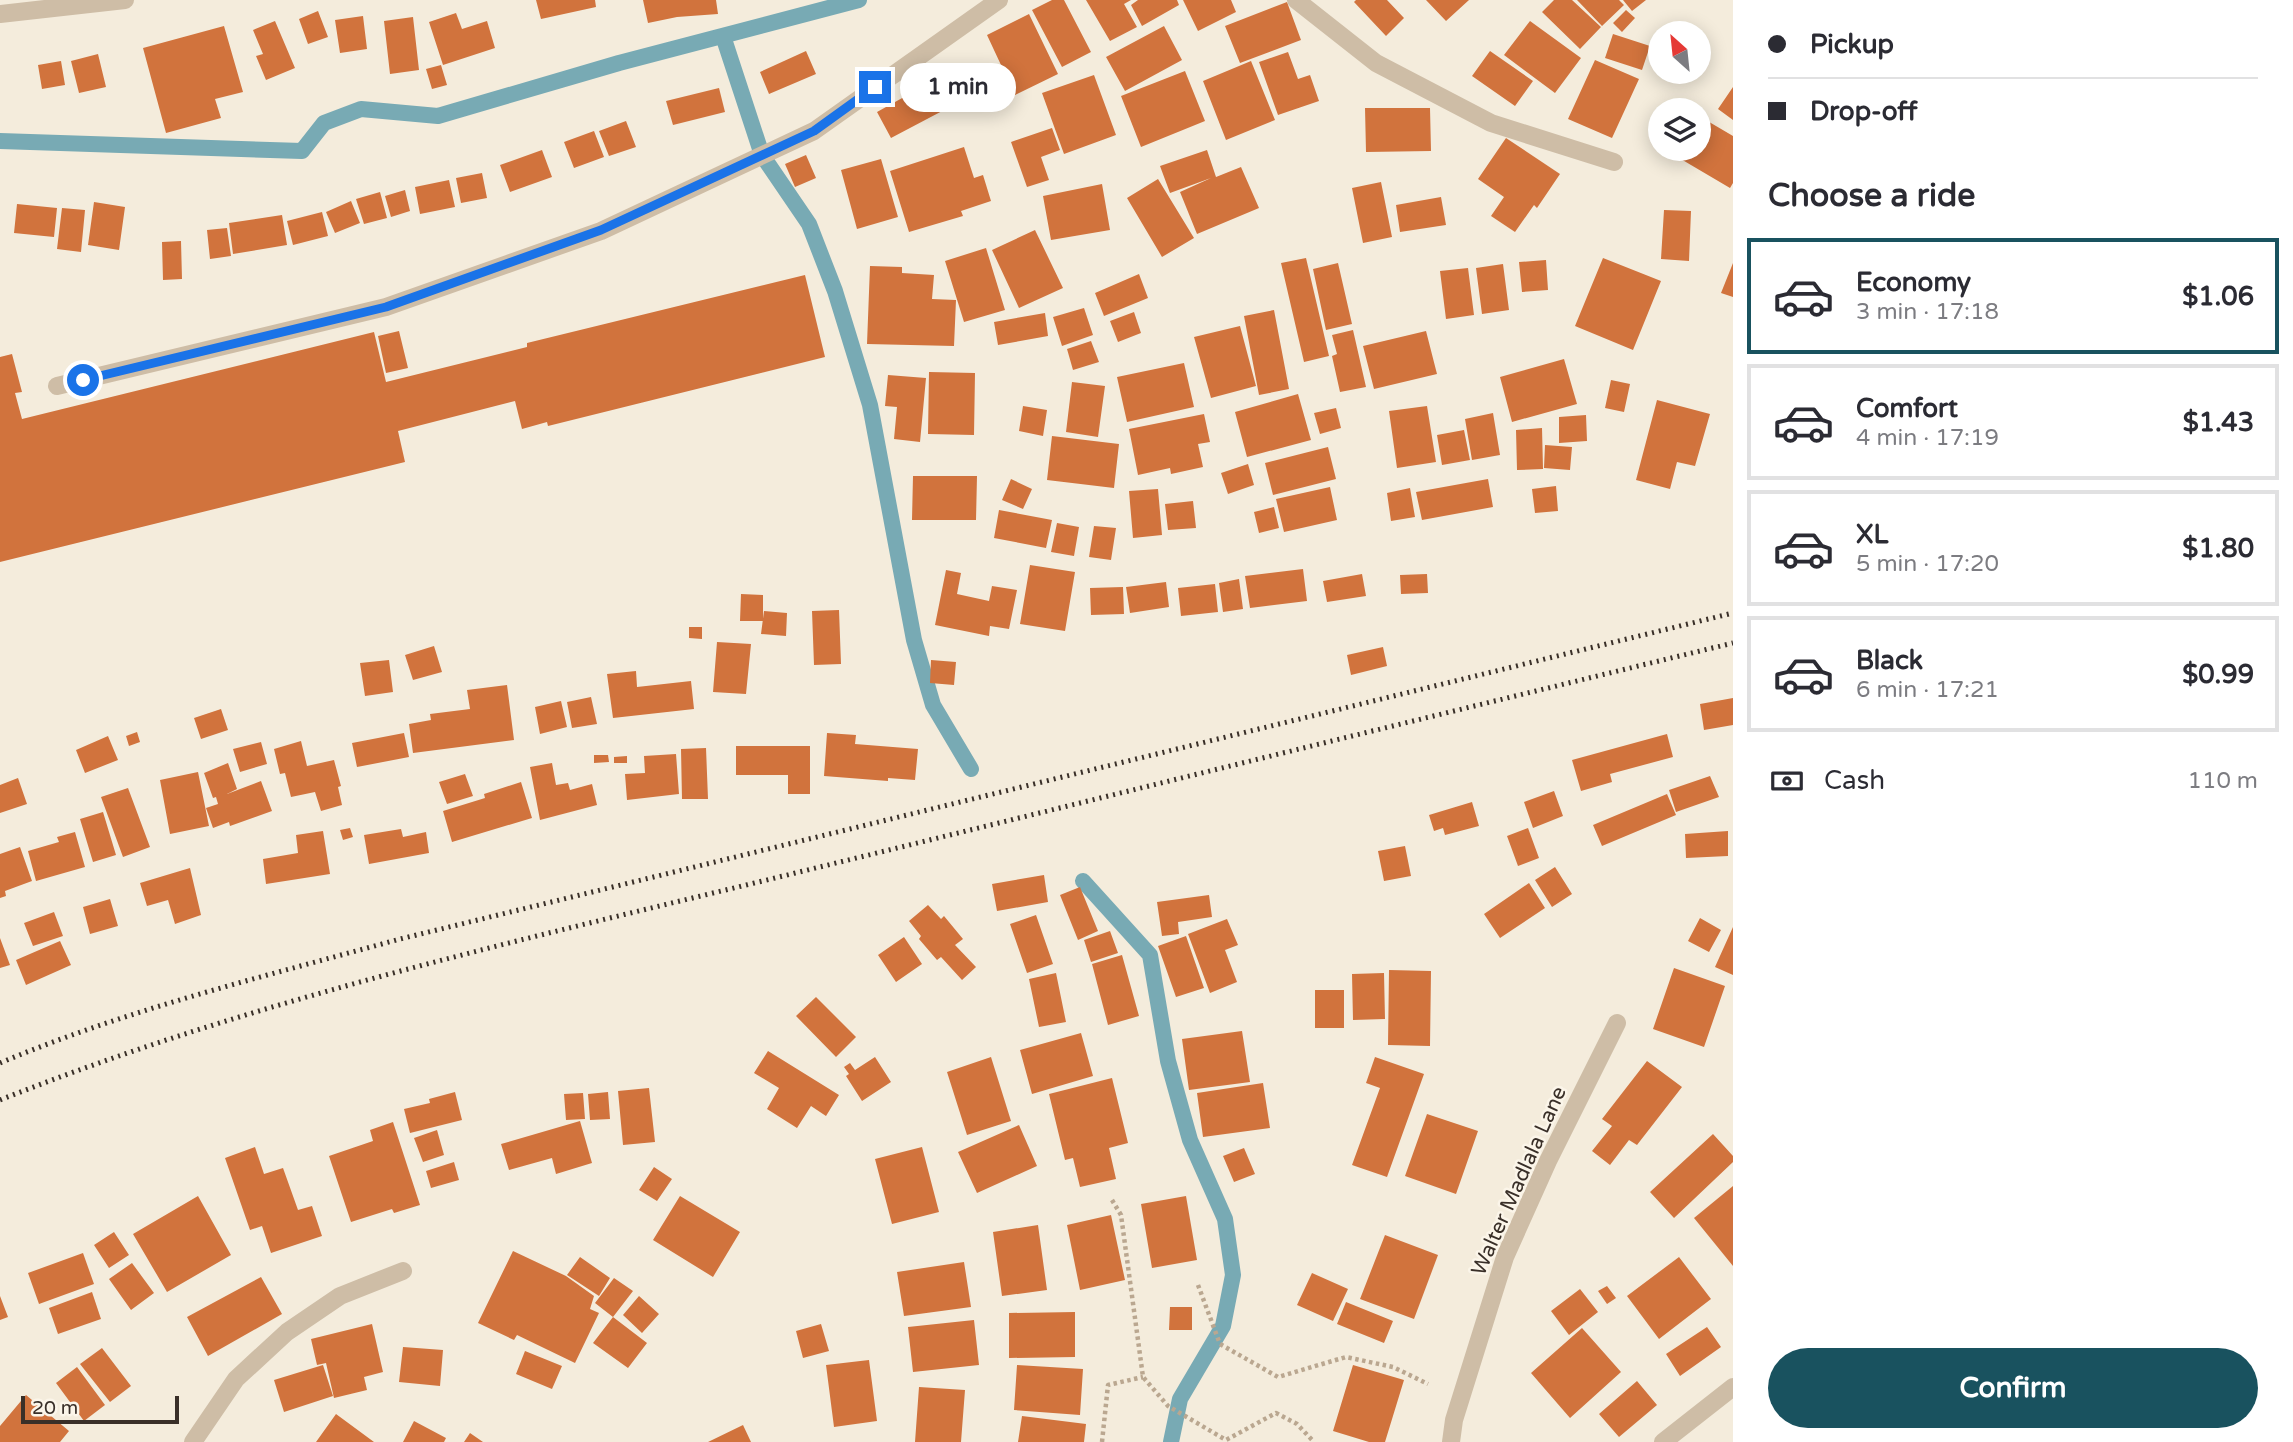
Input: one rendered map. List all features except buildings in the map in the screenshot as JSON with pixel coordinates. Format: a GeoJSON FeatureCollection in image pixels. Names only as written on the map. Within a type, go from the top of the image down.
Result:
{"type":"FeatureCollection","features":[{"type":"Feature","properties":{"kind":"street"},"geometry":{"type":"LineString","coordinates":[[6,9],[125,0]]}},
{"type":"Feature","properties":{"kind":"street"},"geometry":{"type":"LineString","coordinates":[[57,386],[386,307],[601,230],[814,131],[999,0]]}},
{"type":"Feature","properties":{"kind":"street"},"geometry":{"type":"LineString","coordinates":[[1296,0],[1376,63],[1491,123],[1614,162]]}},
{"type":"Feature","properties":{"kind":"street","name":"Walter Madlala Lane"},"geometry":{"type":"LineString","coordinates":[[1451,1442],[1454,1420],[1505,1257],[1548,1161],[1617,1023]]}},
{"type":"Feature","properties":{"kind":"street"},"geometry":{"type":"LineString","coordinates":[[193,1442],[236,1379],[287,1332],[340,1296],[403,1271]]}},
{"type":"Feature","properties":{"kind":"street"},"geometry":{"type":"LineString","coordinates":[[1663,1442],[1733,1387]]}},
{"type":"Feature","properties":{"kind":"path"},"geometry":{"type":"LineString","coordinates":[[1112,1200],[1121,1215],[1143,1377],[1168,1406],[1226,1440],[1276,1413],[1297,1424],[1314,1442]]}},
{"type":"Feature","properties":{"kind":"path"},"geometry":{"type":"LineString","coordinates":[[1198,1285],[1220,1343],[1278,1377],[1346,1357],[1393,1367],[1460,1400]]}},
{"type":"Feature","properties":{"kind":"path"},"geometry":{"type":"LineString","coordinates":[[1102,1442],[1108,1385],[1143,1377]]}},
{"type":"Feature","properties":{"kind":"waterway"},"geometry":{"type":"LineString","coordinates":[[0,141],[302,151],[324,123],[361,109],[438,116],[619,63],[859,0]]}},
{"type":"Feature","properties":{"kind":"waterway"},"geometry":{"type":"LineString","coordinates":[[723,36],[762,155],[809,224],[835,291],[870,405],[914,640],[933,705],[971,769]]}},
{"type":"Feature","properties":{"kind":"waterway"},"geometry":{"type":"LineString","coordinates":[[1083,881],[1150,955],[1168,1061],[1190,1140],[1225,1219],[1233,1275],[1223,1326],[1180,1399],[1171,1442]]}},
{"type":"Feature","properties":{"kind":"railway"},"geometry":{"type":"LineString","coordinates":[[0,1063],[147,1010],[400,939],[1733,613]]}},
{"type":"Feature","properties":{"kind":"railway"},"geometry":{"type":"LineString","coordinates":[[0,1100],[191,1032],[288,1002],[484,949],[1733,643]]}},
{"type":"Feature","properties":{"kind":"route"},"geometry":{"type":"LineString","coordinates":[[83,380],[386,307],[601,230],[814,131],[875,87]]}}]}
